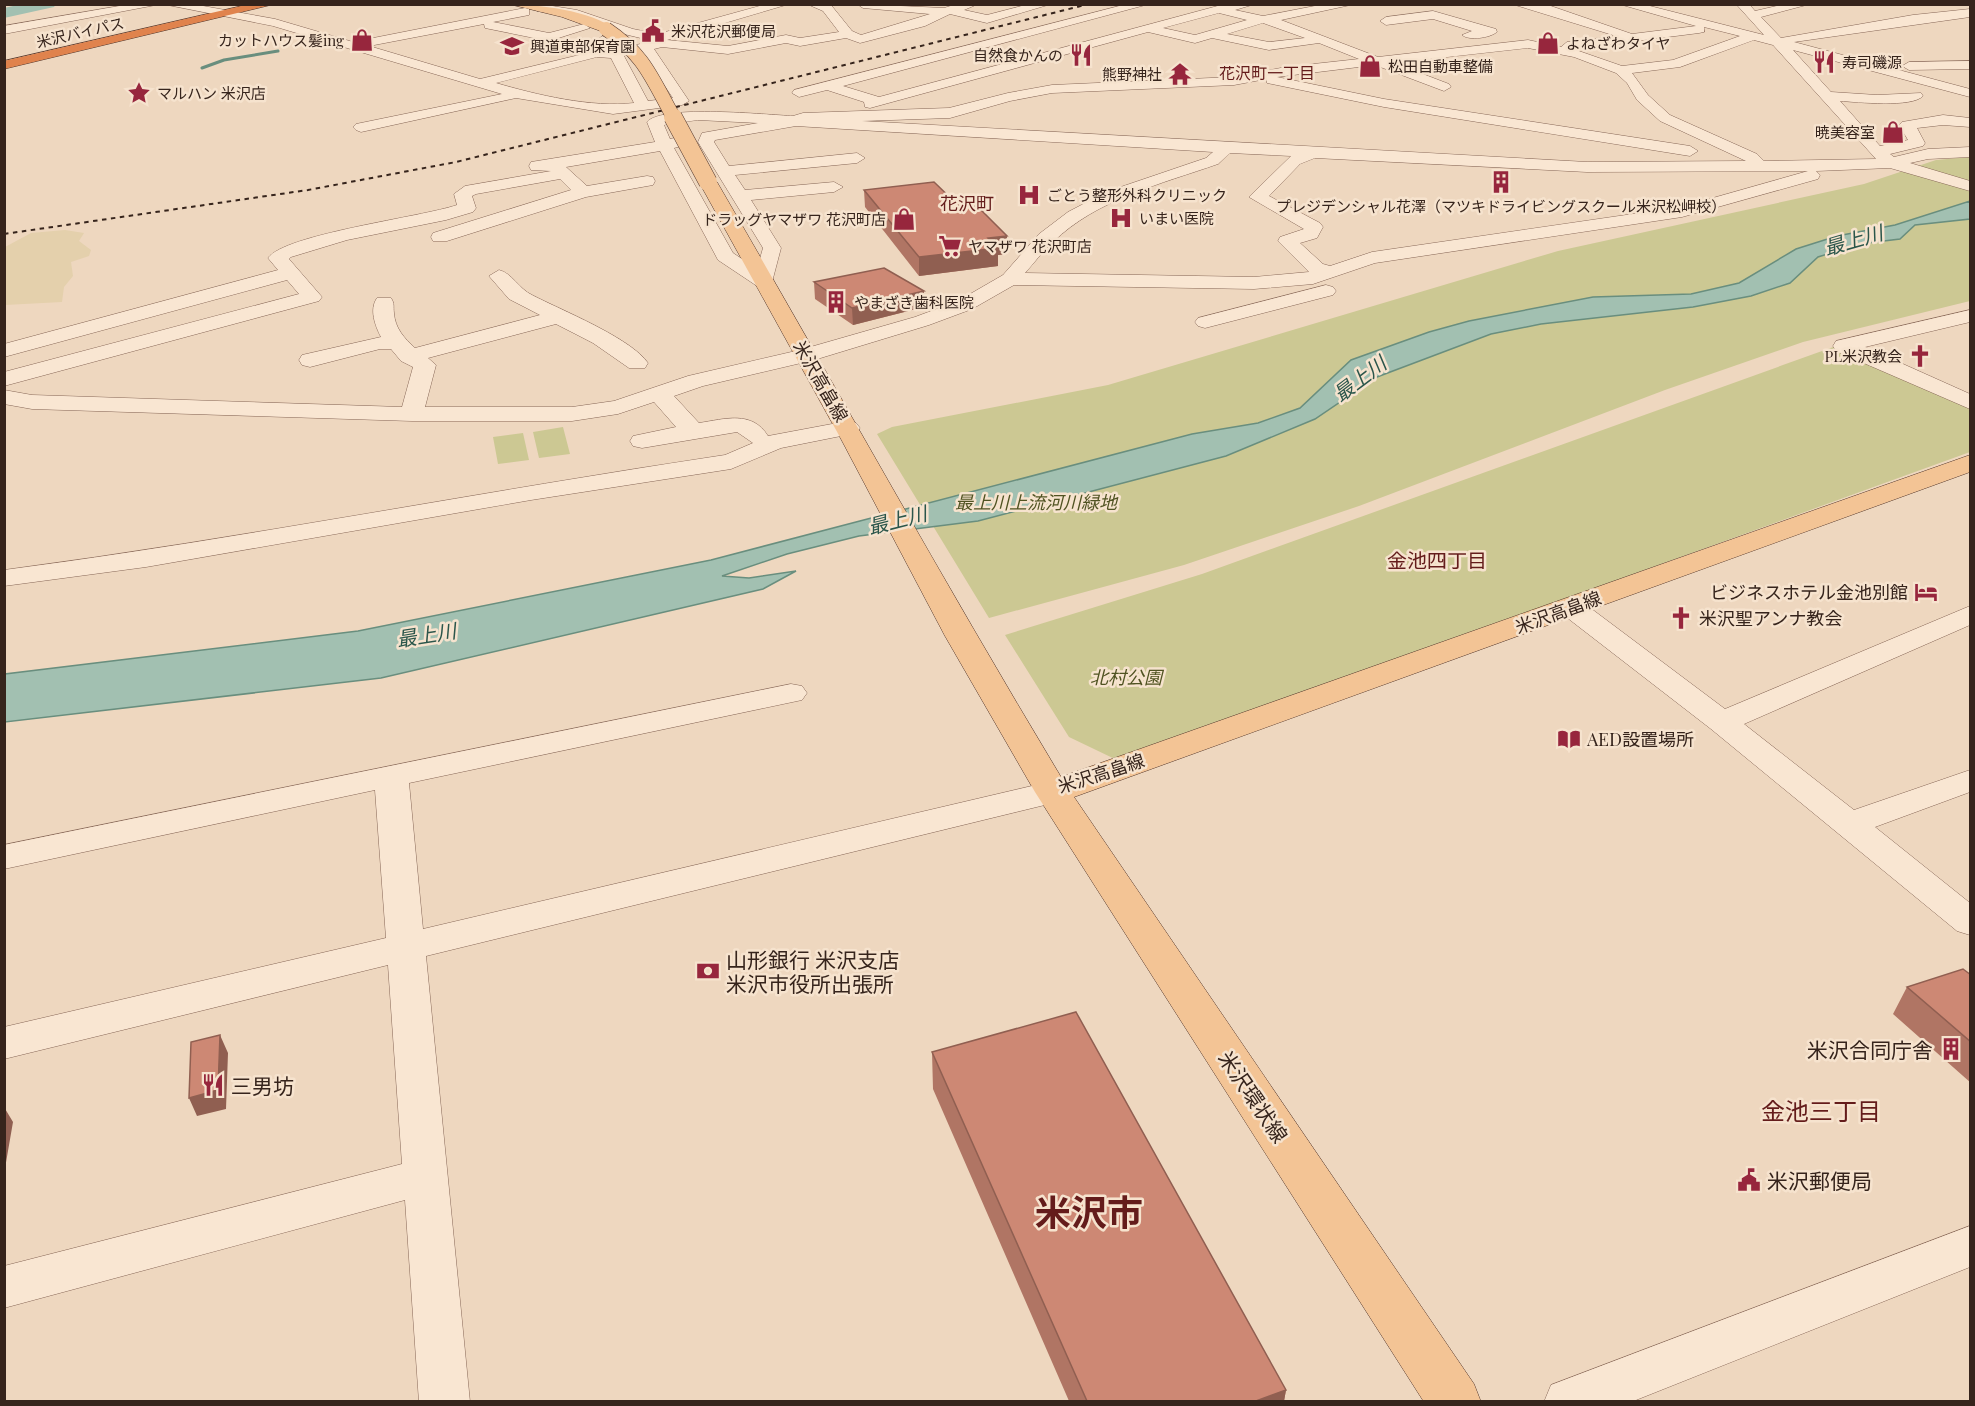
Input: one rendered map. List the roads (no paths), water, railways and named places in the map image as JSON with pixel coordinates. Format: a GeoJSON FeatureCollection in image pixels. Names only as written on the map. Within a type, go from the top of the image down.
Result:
{"type":"FeatureCollection","features":[{"type":"Feature","properties":{"kind":"highway","name":"米沢バイパス"},"geometry":{"type":"LineString","coordinates":[[4,65],[269,4]]}},
{"type":"Feature","properties":{"kind":"main road","name":"米沢高畠線"},"geometry":{"type":"LineString","coordinates":[[521,7],[541,8],[570,15],[606,29],[626,42],[640,56],[716,176],[764,282],[851,433],[953,620],[1053,792],[1971,463]]}},
{"type":"Feature","properties":{"kind":"main road","name":"米沢環状線"},"geometry":{"type":"LineString","coordinates":[[1053,792],[1455,1401]]}},
{"type":"Feature","properties":{"kind":"street"},"geometry":{"type":"LineString","coordinates":[[4,30],[155,4]]}},
{"type":"Feature","properties":{"kind":"street"},"geometry":{"type":"LineString","coordinates":[[169,4],[275,23],[520,95],[613,110],[682,101],[655,43]]}},
{"type":"Feature","properties":{"kind":"street"},"geometry":{"type":"LineString","coordinates":[[560,9],[584,4]]}},
{"type":"Feature","properties":{"kind":"street"},"geometry":{"type":"LineString","coordinates":[[477,84],[597,53],[616,54],[783,4]]}},
{"type":"Feature","properties":{"kind":"street"},"geometry":{"type":"LineString","coordinates":[[813,4],[827,8],[847,34]]}},
{"type":"Feature","properties":{"kind":"street"},"geometry":{"type":"LineString","coordinates":[[863,4],[948,11],[987,19],[1045,4]]}},
{"type":"Feature","properties":{"kind":"street"},"geometry":{"type":"LineString","coordinates":[[895,8],[909,4]]}},
{"type":"Feature","properties":{"kind":"street"},"geometry":{"type":"LineString","coordinates":[[541,8],[560,9],[593,16],[655,43],[728,50],[786,39],[800,42],[847,34],[860,39],[921,23],[948,11],[972,4]]}},
{"type":"Feature","properties":{"kind":"street"},"geometry":{"type":"LineString","coordinates":[[799,93],[1143,4]]}},
{"type":"Feature","properties":{"kind":"street"},"geometry":{"type":"LineString","coordinates":[[1189,4],[1264,19],[1444,87]]}},
{"type":"Feature","properties":{"kind":"street"},"geometry":{"type":"LineString","coordinates":[[864,115],[863,108],[877,101],[1215,10],[1249,4]]}},
{"type":"Feature","properties":{"kind":"street"},"geometry":{"type":"LineString","coordinates":[[1518,4],[1540,7],[1635,38]]}},
{"type":"Feature","properties":{"kind":"street"},"geometry":{"type":"LineString","coordinates":[[1540,7],[1560,4]]}},
{"type":"Feature","properties":{"kind":"street"},"geometry":{"type":"LineString","coordinates":[[1625,4],[1775,40],[1971,93]]}},
{"type":"Feature","properties":{"kind":"street"},"geometry":{"type":"LineString","coordinates":[[1742,4],[1875,150],[1891,163],[1971,186]]}},
{"type":"Feature","properties":{"kind":"street"},"geometry":{"type":"LineString","coordinates":[[1555,48],[1715,27],[1804,4]]}},
{"type":"Feature","properties":{"kind":"street"},"geometry":{"type":"LineString","coordinates":[[1902,6],[1938,16]]}},
{"type":"Feature","properties":{"kind":"street"},"geometry":{"type":"LineString","coordinates":[[351,46],[476,22],[521,7],[584,28],[601,38],[616,54],[643,106]]}},
{"type":"Feature","properties":{"kind":"street"},"geometry":{"type":"LineString","coordinates":[[1146,28],[1195,39],[1264,19],[1345,7]]}},
{"type":"Feature","properties":{"kind":"street"},"geometry":{"type":"LineString","coordinates":[[1775,40],[1971,13]]}},
{"type":"Feature","properties":{"kind":"street"},"geometry":{"type":"LineString","coordinates":[[1420,32],[1382,20],[1433,15],[1491,32],[1447,38],[1472,48]]}},
{"type":"Feature","properties":{"kind":"street"},"geometry":{"type":"LineString","coordinates":[[1596,25],[1668,15]]}},
{"type":"Feature","properties":{"kind":"street"},"geometry":{"type":"LineString","coordinates":[[476,22],[549,37],[584,28]]}},
{"type":"Feature","properties":{"kind":"street"},"geometry":{"type":"LineString","coordinates":[[319,36],[348,30]]}},
{"type":"Feature","properties":{"kind":"street"},"geometry":{"type":"LineString","coordinates":[[1512,33],[1528,44]]}},
{"type":"Feature","properties":{"kind":"street"},"geometry":{"type":"LineString","coordinates":[[1211,34],[1269,46],[1320,39]]}},
{"type":"Feature","properties":{"kind":"street"},"geometry":{"type":"LineString","coordinates":[[4,379],[312,297],[278,258],[284,253],[344,235],[446,215],[467,208],[463,194],[471,190],[664,144],[821,116],[950,113],[1008,97],[1071,87],[1172,84],[1255,77],[1472,48],[1528,44],[1555,48],[1621,70],[1675,64],[1753,36]]}},
{"type":"Feature","properties":{"kind":"street"},"geometry":{"type":"LineString","coordinates":[[1000,41],[1052,53]]}},
{"type":"Feature","properties":{"kind":"street"},"geometry":{"type":"LineString","coordinates":[[372,53],[416,49]]}},
{"type":"Feature","properties":{"kind":"street"},"geometry":{"type":"LineString","coordinates":[[1887,69],[1971,65]]}},
{"type":"Feature","properties":{"kind":"street"},"geometry":{"type":"LineString","coordinates":[[1621,70],[1642,97],[1665,118],[1751,156],[1756,161]]}},
{"type":"Feature","properties":{"kind":"street"},"geometry":{"type":"LineString","coordinates":[[1255,77],[1440,113],[1777,166]]}},
{"type":"Feature","properties":{"kind":"street"},"geometry":{"type":"LineString","coordinates":[[1926,80],[1971,78]]}},
{"type":"Feature","properties":{"kind":"street"},"geometry":{"type":"LineString","coordinates":[[827,86],[877,101]]}},
{"type":"Feature","properties":{"kind":"street"},"geometry":{"type":"LineString","coordinates":[[361,127],[520,95]]}},
{"type":"Feature","properties":{"kind":"street"},"geometry":{"type":"LineString","coordinates":[[1826,96],[1877,99],[1916,96]]}},
{"type":"Feature","properties":{"kind":"street"},"geometry":{"type":"LineString","coordinates":[[698,115],[708,136],[706,142],[716,176],[739,196],[772,248],[764,282],[725,256],[664,144],[655,122],[698,115],[1313,153],[1587,167],[1822,166],[1891,163],[1928,154],[1971,152]]}},
{"type":"Feature","properties":{"kind":"street"},"geometry":{"type":"LineString","coordinates":[[1875,150],[1917,143],[1906,125],[1942,120],[1971,122]]}},
{"type":"Feature","properties":{"kind":"street"},"geometry":{"type":"LineString","coordinates":[[1034,136],[1056,130],[1114,125]]}},
{"type":"Feature","properties":{"kind":"street"},"geometry":{"type":"LineString","coordinates":[[4,397],[43,403],[412,414],[573,414],[618,407],[660,395],[696,381],[806,355],[954,309],[1010,279],[1046,238],[1074,216],[1112,196],[1212,161],[1227,147]]}},
{"type":"Feature","properties":{"kind":"street"},"geometry":{"type":"LineString","coordinates":[[1205,322],[1336,288],[1287,241],[1310,234],[1314,226],[1258,197],[1294,161],[1313,153]]}},
{"type":"Feature","properties":{"kind":"street"},"geometry":{"type":"LineString","coordinates":[[716,176],[820,167],[846,156]]}},
{"type":"Feature","properties":{"kind":"street"},"geometry":{"type":"LineString","coordinates":[[1010,279],[1254,283],[1320,275],[1372,258],[1682,212],[1783,185],[1810,176],[1822,166]]}},
{"type":"Feature","properties":{"kind":"street"},"geometry":{"type":"LineString","coordinates":[[464,174],[557,169],[583,192]]}},
{"type":"Feature","properties":{"kind":"street"},"geometry":{"type":"LineString","coordinates":[[435,238],[583,192],[647,181]]}},
{"type":"Feature","properties":{"kind":"street"},"geometry":{"type":"LineString","coordinates":[[739,196],[834,187]]}},
{"type":"Feature","properties":{"kind":"street"},"geometry":{"type":"LineString","coordinates":[[4,351],[132,314],[291,273]]}},
{"type":"Feature","properties":{"kind":"street"},"geometry":{"type":"LineString","coordinates":[[499,276],[516,295],[601,338],[637,363]]}},
{"type":"Feature","properties":{"kind":"street"},"geometry":{"type":"LineString","coordinates":[[384,302],[382,316],[402,349]]}},
{"type":"Feature","properties":{"kind":"street"},"geometry":{"type":"LineString","coordinates":[[1971,316],[1844,346],[1971,402]]}},
{"type":"Feature","properties":{"kind":"street"},"geometry":{"type":"LineString","coordinates":[[402,349],[558,317]]}},
{"type":"Feature","properties":{"kind":"street"},"geometry":{"type":"LineString","coordinates":[[310,360],[380,343],[402,349],[425,365],[412,414]]}},
{"type":"Feature","properties":{"kind":"street"},"geometry":{"type":"LineString","coordinates":[[660,395],[693,431]]}},
{"type":"Feature","properties":{"kind":"street"},"geometry":{"type":"LineString","coordinates":[[642,441],[742,424],[756,436]]}},
{"type":"Feature","properties":{"kind":"street"},"geometry":{"type":"LineString","coordinates":[[4,578],[146,558],[531,492],[731,462],[774,442],[851,433]]}},
{"type":"Feature","properties":{"kind":"street"},"geometry":{"type":"LineString","coordinates":[[1571,608],[1722,722],[1971,922]]}},
{"type":"Feature","properties":{"kind":"street"},"geometry":{"type":"LineString","coordinates":[[1722,722],[1971,615]]}},
{"type":"Feature","properties":{"kind":"street"},"geometry":{"type":"LineString","coordinates":[[4,857],[791,693]]}},
{"type":"Feature","properties":{"kind":"street"},"geometry":{"type":"LineString","coordinates":[[391,775],[423,1177],[445,1401]]}},
{"type":"Feature","properties":{"kind":"street"},"geometry":{"type":"LineString","coordinates":[[1848,825],[1971,780]]}},
{"type":"Feature","properties":{"kind":"street"},"geometry":{"type":"LineString","coordinates":[[4,1043],[1053,792]]}},
{"type":"Feature","properties":{"kind":"street"},"geometry":{"type":"LineString","coordinates":[[4,1287],[423,1177]]}},
{"type":"Feature","properties":{"kind":"street"},"geometry":{"type":"LineString","coordinates":[[1569,1401],[1971,1246]]}},
{"type":"Feature","properties":{"kind":"water","name":"最上川"},"geometry":{"type":"Polygon","coordinates":[[[1970,201],[1970,219],[1915,225],[1900,239],[1859,244],[1818,257],[1790,283],[1751,296],[1693,307],[1541,324],[1491,334],[1377,377],[1315,419],[1226,456],[978,521],[859,536],[787,554],[722,576],[749,578],[796,571],[763,589],[381,678],[5,722],[5,674],[358,631],[711,560],[1192,434],[1258,423],[1300,408],[1351,360],[1429,332],[1469,321],[1593,297],[1691,294],[1739,283],[1796,249],[1837,236],[1895,225],[1970,201]]]}},
{"type":"Feature","properties":{"kind":"waterway"},"geometry":{"type":"LineString","coordinates":[[4,13],[48,4]]}},
{"type":"Feature","properties":{"kind":"waterway"},"geometry":{"type":"LineString","coordinates":[[202,68],[224,60],[278,51]]}},
{"type":"Feature","properties":{"kind":"railway"},"geometry":{"type":"LineString","coordinates":[[4,234],[308,190],[456,162],[1089,4]]}},
{"type":"Feature","properties":{"kind":"place","name":"米沢花沢郵便局"},"geometry":{"type":"Point","coordinates":[653,31]}},
{"type":"Feature","properties":{"kind":"place","name":"カットハウス髪ing"},"geometry":{"type":"Point","coordinates":[362,40]}},
{"type":"Feature","properties":{"kind":"place","name":"よねざわタイヤ"},"geometry":{"type":"Point","coordinates":[1548,43]}},
{"type":"Feature","properties":{"kind":"place","name":"興道東部保育園"},"geometry":{"type":"Point","coordinates":[512,46]}},
{"type":"Feature","properties":{"kind":"place","name":"自然食かんの"},"geometry":{"type":"Point","coordinates":[1081,55]}},
{"type":"Feature","properties":{"kind":"place","name":"寿司磯源"},"geometry":{"type":"Point","coordinates":[1824,62]}},
{"type":"Feature","properties":{"kind":"place","name":"松田自動車整備"},"geometry":{"type":"Point","coordinates":[1370,66]}},
{"type":"Feature","properties":{"kind":"place","name":"熊野神社"},"geometry":{"type":"Point","coordinates":[1180,74]}},
{"type":"Feature","properties":{"kind":"place","name":"マルハン 米沢店"},"geometry":{"type":"Point","coordinates":[139,93]}},
{"type":"Feature","properties":{"kind":"place","name":"暁美容室"},"geometry":{"type":"Point","coordinates":[1893,132]}},
{"type":"Feature","properties":{"kind":"place","name":"プレジデンシャル花澤（マツキドライビングスクール米沢松岬校）"},"geometry":{"type":"Point","coordinates":[1501,182]}},
{"type":"Feature","properties":{"kind":"place","name":"ごとう整形外科クリニック"},"geometry":{"type":"Point","coordinates":[1029,195]}},
{"type":"Feature","properties":{"kind":"place","name":"いまい医院"},"geometry":{"type":"Point","coordinates":[1121,218]}},
{"type":"Feature","properties":{"kind":"place","name":"ドラッグヤマザワ 花沢町店"},"geometry":{"type":"Point","coordinates":[904,219]}},
{"type":"Feature","properties":{"kind":"place","name":"ヤマザワ 花沢町店"},"geometry":{"type":"Point","coordinates":[950,246]}},
{"type":"Feature","properties":{"kind":"place","name":"やまざき歯科医院"},"geometry":{"type":"Point","coordinates":[836,302]}},
{"type":"Feature","properties":{"kind":"place","name":"PL米沢教会"},"geometry":{"type":"Point","coordinates":[1920,356]}},
{"type":"Feature","properties":{"kind":"place","name":"ビジネスホテル金池別館"},"geometry":{"type":"Point","coordinates":[1926,592]}},
{"type":"Feature","properties":{"kind":"place","name":"米沢聖アンナ教会"},"geometry":{"type":"Point","coordinates":[1681,618]}},
{"type":"Feature","properties":{"kind":"place","name":"AED設置場所"},"geometry":{"type":"Point","coordinates":[1569,739]}},
{"type":"Feature","properties":{"kind":"place","name":"山形銀行 米沢支店 米沢市役所出張所"},"geometry":{"type":"Point","coordinates":[708,971]}},
{"type":"Feature","properties":{"kind":"place","name":"米沢合同庁舎"},"geometry":{"type":"Point","coordinates":[1951,1049]}},
{"type":"Feature","properties":{"kind":"place","name":"三男坊"},"geometry":{"type":"Point","coordinates":[213,1085]}},
{"type":"Feature","properties":{"kind":"place","name":"米沢郵便局"},"geometry":{"type":"Point","coordinates":[1749,1180]}},
{"type":"Feature","properties":{"kind":"district","name":"花沢町一丁目"},"geometry":{"type":"Point","coordinates":[1267,72]}},
{"type":"Feature","properties":{"kind":"district","name":"花沢町"},"geometry":{"type":"Point","coordinates":[967,203]}},
{"type":"Feature","properties":{"kind":"district","name":"金池四丁目"},"geometry":{"type":"Point","coordinates":[1437,559]}},
{"type":"Feature","properties":{"kind":"district","name":"金池三丁目"},"geometry":{"type":"Point","coordinates":[1821,1110]}},
{"type":"Feature","properties":{"kind":"district","name":"米沢市"},"geometry":{"type":"Point","coordinates":[1089,1211]}},
{"type":"Feature","properties":{"kind":"park label","name":"最上川上流河川緑地"},"geometry":{"type":"Point","coordinates":[1036,502]}},
{"type":"Feature","properties":{"kind":"park label","name":"北村公園"},"geometry":{"type":"Point","coordinates":[1126,677]}}]}
